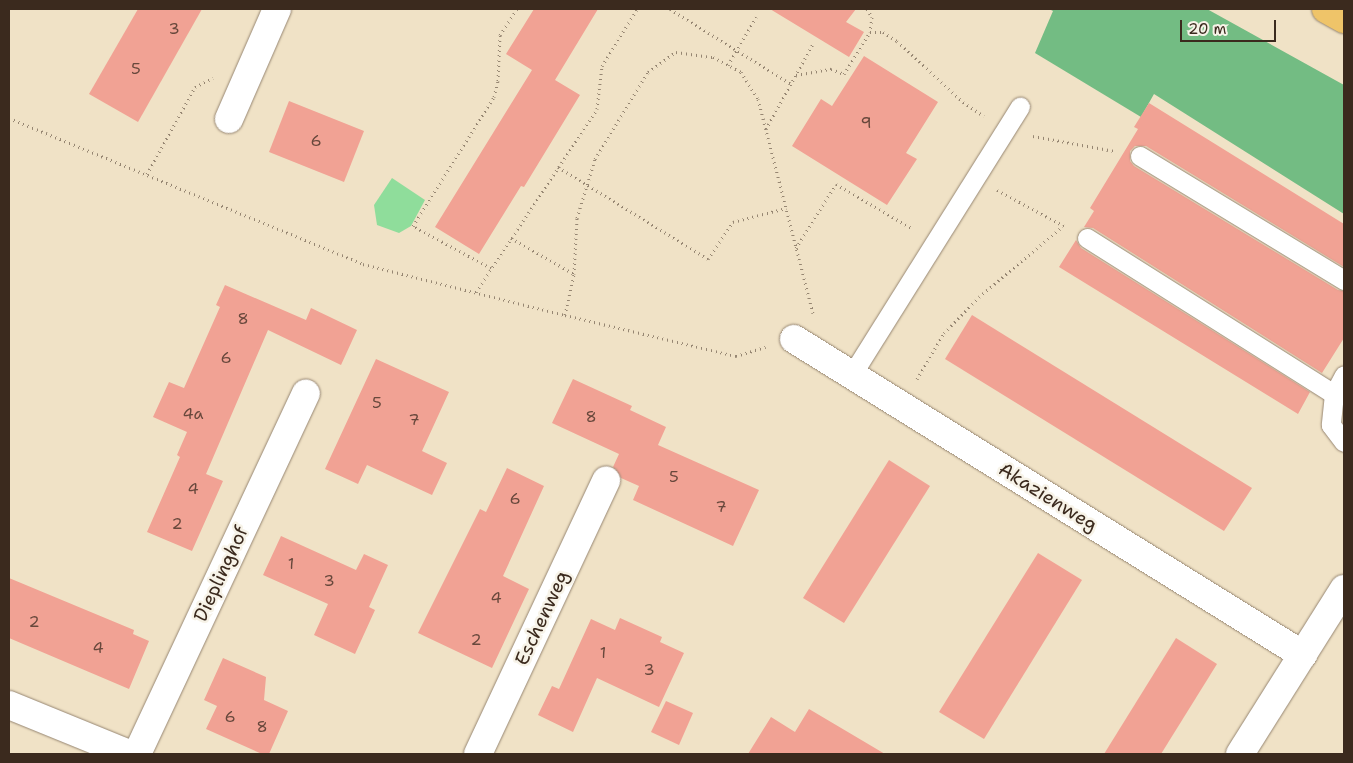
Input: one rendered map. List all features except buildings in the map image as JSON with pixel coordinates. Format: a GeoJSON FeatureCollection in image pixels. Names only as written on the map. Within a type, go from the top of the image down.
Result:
{"type":"FeatureCollection","features":[{"type":"Feature","properties":{"kind":"highway"},"geometry":{"type":"LineString","coordinates":[[1326,9],[1344,19]]}},
{"type":"Feature","properties":{"kind":"street"},"geometry":{"type":"LineString","coordinates":[[229,119],[277,9]]}},
{"type":"Feature","properties":{"kind":"street","name":"Akazienweg"},"geometry":{"type":"LineString","coordinates":[[794,338],[901,407],[1303,655]]}},
{"type":"Feature","properties":{"kind":"street","name":"Dieplinghof"},"geometry":{"type":"LineString","coordinates":[[137,754],[306,394]]}},
{"type":"Feature","properties":{"kind":"street","name":"Eschenweg"},"geometry":{"type":"LineString","coordinates":[[478,754],[606,481]]}},
{"type":"Feature","properties":{"kind":"street"},"geometry":{"type":"LineString","coordinates":[[1240,754],[1344,589]]}},
{"type":"Feature","properties":{"kind":"street"},"geometry":{"type":"LineString","coordinates":[[9,705],[129,754]]}},
{"type":"Feature","properties":{"kind":"lane"},"geometry":{"type":"LineString","coordinates":[[852,376],[1020,107]]}},
{"type":"Feature","properties":{"kind":"lane"},"geometry":{"type":"LineString","coordinates":[[1140,156],[1344,280]]}},
{"type":"Feature","properties":{"kind":"lane"},"geometry":{"type":"LineString","coordinates":[[1087,238],[1334,394]]}},
{"type":"Feature","properties":{"kind":"lane"},"geometry":{"type":"LineString","coordinates":[[1344,375],[1334,394],[1331,425],[1344,442]]}},
{"type":"Feature","properties":{"kind":"path"},"geometry":{"type":"LineString","coordinates":[[491,268],[413,226],[494,97],[498,81],[500,35],[517,9]]}},
{"type":"Feature","properties":{"kind":"path"},"geometry":{"type":"LineString","coordinates":[[476,292],[597,108],[602,66],[637,9]]}},
{"type":"Feature","properties":{"kind":"path"},"geometry":{"type":"LineString","coordinates":[[670,9],[791,84]]}},
{"type":"Feature","properties":{"kind":"path"},"geometry":{"type":"LineString","coordinates":[[796,75],[831,69],[844,74],[870,32],[872,17],[867,9]]}},
{"type":"Feature","properties":{"kind":"path"},"geometry":{"type":"LineString","coordinates":[[728,64],[756,17]]}},
{"type":"Feature","properties":{"kind":"path"},"geometry":{"type":"LineString","coordinates":[[870,32],[883,32],[897,41],[963,102],[1004,131],[1140,156]]}},
{"type":"Feature","properties":{"kind":"path"},"geometry":{"type":"LineString","coordinates":[[766,129],[814,42]]}},
{"type":"Feature","properties":{"kind":"path"},"geometry":{"type":"LineString","coordinates":[[565,315],[574,274],[577,218],[595,159],[648,72],[676,52],[713,56],[741,72],[758,99],[824,358]]}},
{"type":"Feature","properties":{"kind":"path"},"geometry":{"type":"LineString","coordinates":[[147,174],[195,88],[258,55]]}},
{"type":"Feature","properties":{"kind":"path"},"geometry":{"type":"LineString","coordinates":[[9,118],[363,264],[736,356],[794,338]]}},
{"type":"Feature","properties":{"kind":"path"},"geometry":{"type":"LineString","coordinates":[[558,167],[708,259],[733,222],[786,208]]}},
{"type":"Feature","properties":{"kind":"path"},"geometry":{"type":"LineString","coordinates":[[975,178],[1087,238]]}},
{"type":"Feature","properties":{"kind":"path"},"geometry":{"type":"LineString","coordinates":[[796,248],[836,184],[935,242]]}},
{"type":"Feature","properties":{"kind":"path"},"geometry":{"type":"LineString","coordinates":[[901,407],[944,333],[980,297],[1063,225]]}},
{"type":"Feature","properties":{"kind":"path"},"geometry":{"type":"LineString","coordinates":[[511,238],[574,274]]}},
{"type":"Feature","properties":{"kind":"green space"},"geometry":{"type":"Polygon","coordinates":[[[1049,9],[1207,9],[1344,85],[1344,214],[1154,94],[1141,117],[1035,53],[1053,11],[1049,9]]]}},
{"type":"Feature","properties":{"kind":"green space"},"geometry":{"type":"Polygon","coordinates":[[[392,178],[425,200],[411,226],[399,233],[377,225],[374,205],[392,178]]]}}]}
